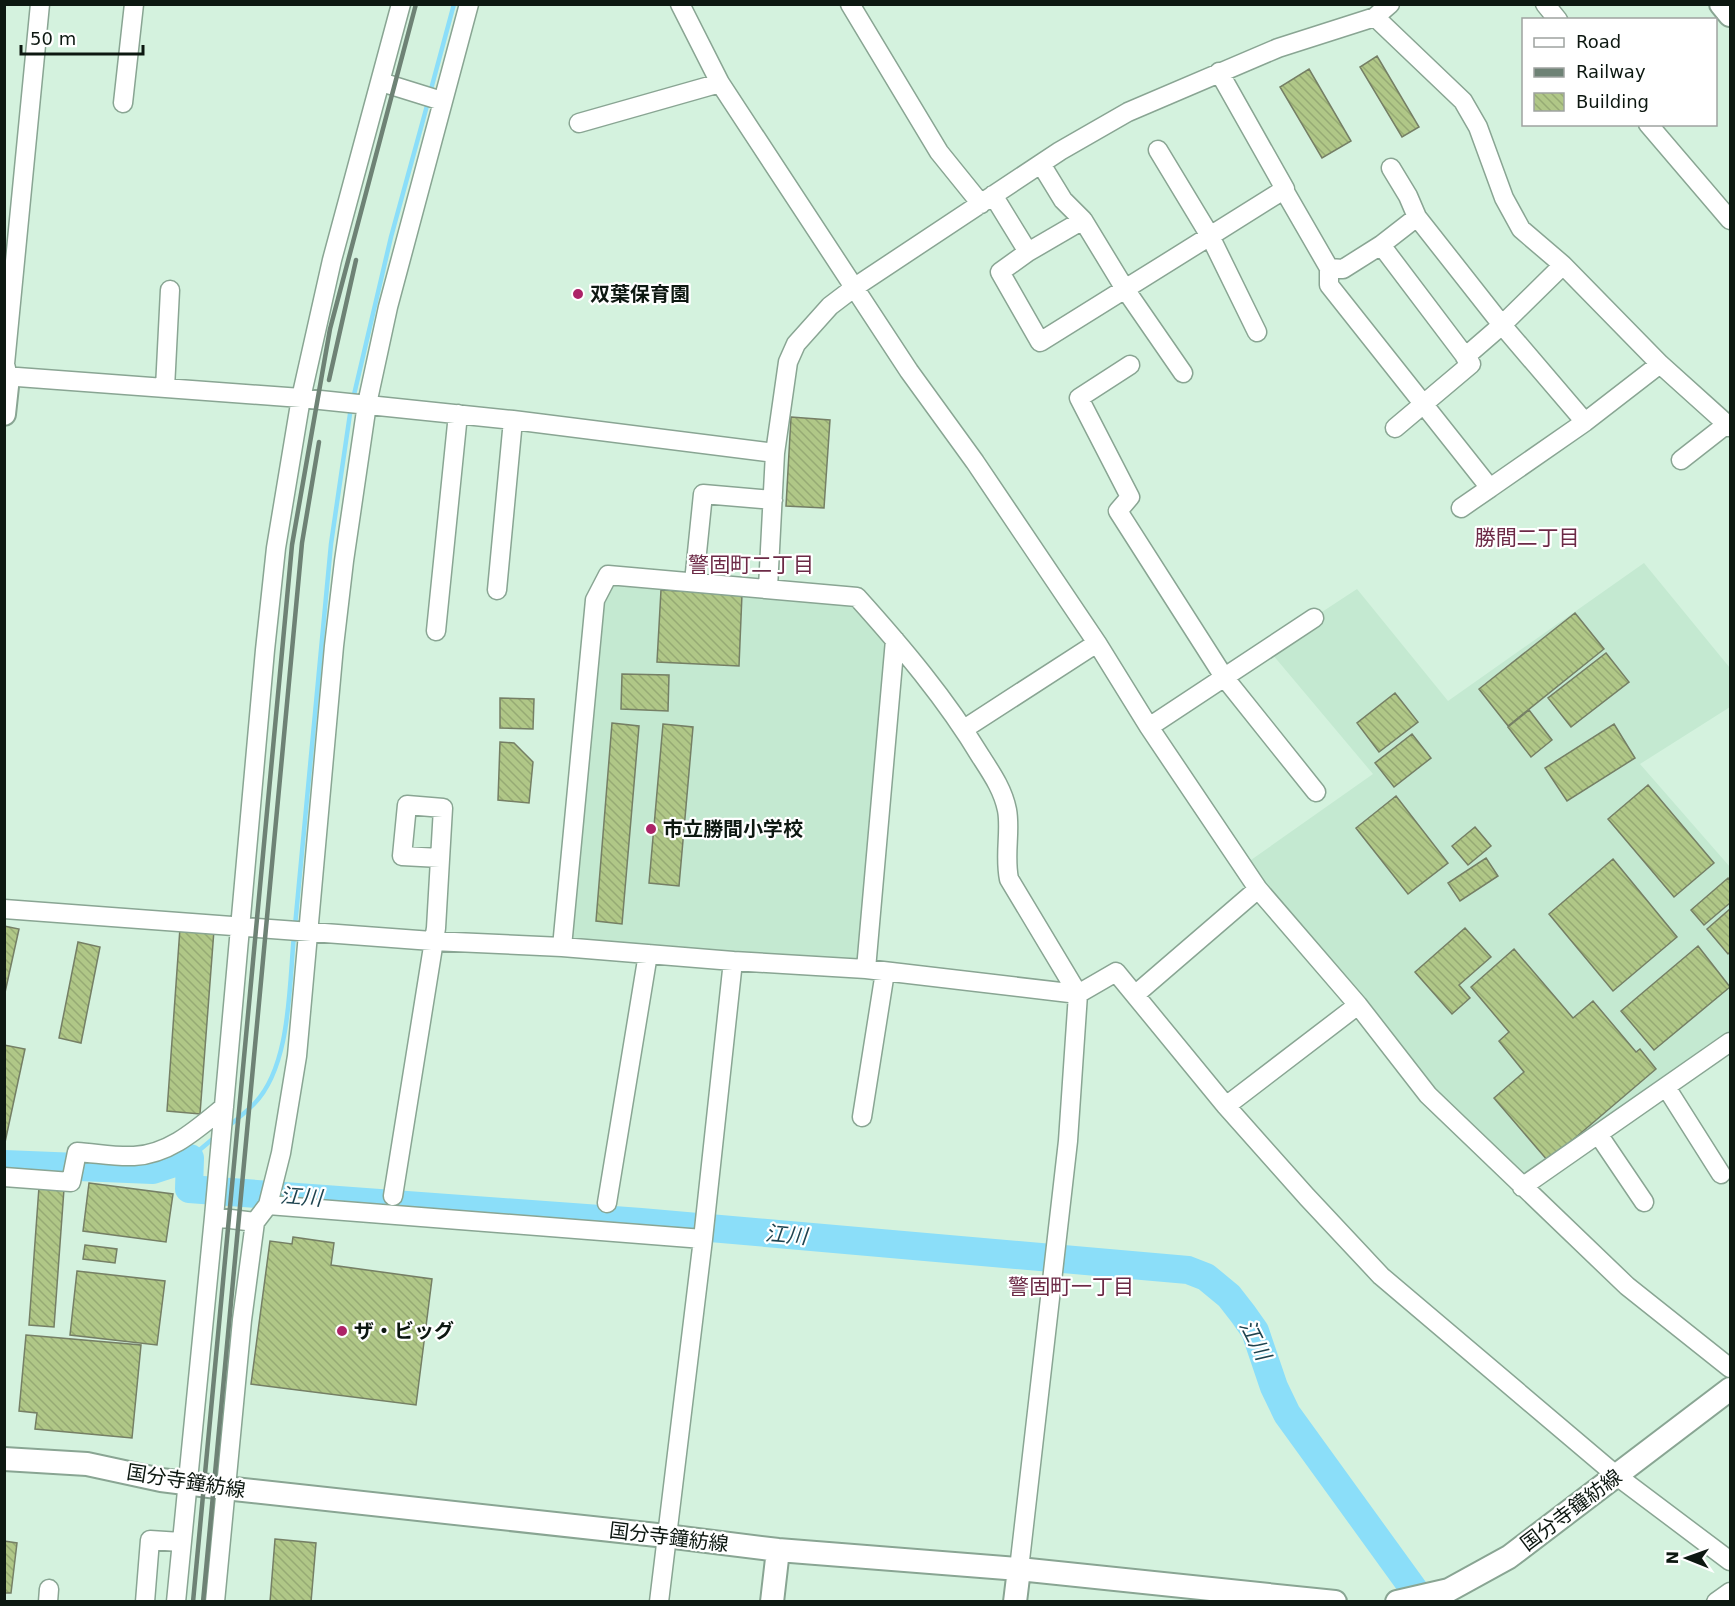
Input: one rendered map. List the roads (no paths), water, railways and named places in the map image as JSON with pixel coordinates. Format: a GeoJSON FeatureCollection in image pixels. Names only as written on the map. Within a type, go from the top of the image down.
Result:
{"type":"FeatureCollection","features":[{"type":"Feature","properties":{"kind":"street"},"geometry":{"type":"LineString","coordinates":[[4,414],[9,270],[40,4]]}},
{"type":"Feature","properties":{"kind":"street"},"geometry":{"type":"LineString","coordinates":[[123,103],[134,4]]}},
{"type":"Feature","properties":{"kind":"street"},"geometry":{"type":"LineString","coordinates":[[176,1602],[275,559],[301,398],[332,260],[401,4]]}},
{"type":"Feature","properties":{"kind":"street"},"geometry":{"type":"LineString","coordinates":[[215,1602],[242,1320],[255,1222],[268,1205],[281,1153],[297,1056],[334,646],[345,550],[367,404],[388,307],[469,4]]}},
{"type":"Feature","properties":{"kind":"street"},"geometry":{"type":"LineString","coordinates":[[680,4],[720,83],[909,371],[975,462],[1097,643],[1149,727],[1258,889],[1358,1005],[1428,1095],[1627,1286],[1731,1368]]}},
{"type":"Feature","properties":{"kind":"street"},"geometry":{"type":"LineString","coordinates":[[850,4],[939,152],[987,200],[1028,252]]}},
{"type":"Feature","properties":{"kind":"street"},"geometry":{"type":"LineString","coordinates":[[768,588],[775,453],[788,362],[796,344],[830,306],[855,287],[1041,164],[1128,112],[1278,48],[1375,17],[1390,4]]}},
{"type":"Feature","properties":{"kind":"street"},"geometry":{"type":"LineString","coordinates":[[1545,4],[1556,18]]}},
{"type":"Feature","properties":{"kind":"street"},"geometry":{"type":"LineString","coordinates":[[1721,4],[1731,15]]}},
{"type":"Feature","properties":{"kind":"street"},"geometry":{"type":"LineString","coordinates":[[1375,17],[1463,101],[1478,127],[1504,198],[1521,229],[1563,265],[1660,364],[1729,425],[1681,460]]}},
{"type":"Feature","properties":{"kind":"street"},"geometry":{"type":"LineString","coordinates":[[1219,72],[1329,268],[1329,285],[1490,488]]}},
{"type":"Feature","properties":{"kind":"street"},"geometry":{"type":"LineString","coordinates":[[381,82],[442,101]]}},
{"type":"Feature","properties":{"kind":"street"},"geometry":{"type":"LineString","coordinates":[[579,123],[720,83]]}},
{"type":"Feature","properties":{"kind":"street"},"geometry":{"type":"LineString","coordinates":[[1650,126],[1731,220]]}},
{"type":"Feature","properties":{"kind":"street"},"geometry":{"type":"LineString","coordinates":[[1158,150],[1210,236],[1257,332]]}},
{"type":"Feature","properties":{"kind":"street"},"geometry":{"type":"LineString","coordinates":[[1041,164],[1063,200],[1083,220],[1125,290],[1183,373]]}},
{"type":"Feature","properties":{"kind":"street"},"geometry":{"type":"LineString","coordinates":[[1391,168],[1408,196],[1417,218],[1502,325],[1585,422]]}},
{"type":"Feature","properties":{"kind":"street"},"geometry":{"type":"LineString","coordinates":[[1083,220],[999,272],[1040,342],[1284,190]]}},
{"type":"Feature","properties":{"kind":"street"},"geometry":{"type":"LineString","coordinates":[[1329,268],[1343,269],[1417,218]]}},
{"type":"Feature","properties":{"kind":"street"},"geometry":{"type":"LineString","coordinates":[[1381,244],[1471,364],[1395,428]]}},
{"type":"Feature","properties":{"kind":"street"},"geometry":{"type":"LineString","coordinates":[[1466,357],[1563,265]]}},
{"type":"Feature","properties":{"kind":"street"},"geometry":{"type":"LineString","coordinates":[[165,388],[170,290]]}},
{"type":"Feature","properties":{"kind":"street"},"geometry":{"type":"LineString","coordinates":[[1461,508],[1585,422],[1660,364]]}},
{"type":"Feature","properties":{"kind":"street"},"geometry":{"type":"LineString","coordinates":[[1130,365],[1079,398],[1130,497],[1118,511],[1224,677],[1316,792]]}},
{"type":"Feature","properties":{"kind":"street"},"geometry":{"type":"LineString","coordinates":[[6,376],[367,404],[775,453]]}},
{"type":"Feature","properties":{"kind":"street"},"geometry":{"type":"LineString","coordinates":[[436,632],[458,414]]}},
{"type":"Feature","properties":{"kind":"street"},"geometry":{"type":"LineString","coordinates":[[497,590],[513,420]]}},
{"type":"Feature","properties":{"kind":"street"},"geometry":{"type":"LineString","coordinates":[[694,582],[703,494],[773,500]]}},
{"type":"Feature","properties":{"kind":"street"},"geometry":{"type":"LineString","coordinates":[[562,947],[595,600],[608,575],[857,597],[895,640],[964,729],[1001,789],[1008,812],[1006,864],[1009,879],[1078,994],[1068,1141],[1015,1602]]}},
{"type":"Feature","properties":{"kind":"street"},"geometry":{"type":"LineString","coordinates":[[1149,727],[1314,618]]}},
{"type":"Feature","properties":{"kind":"street"},"geometry":{"type":"LineString","coordinates":[[866,969],[895,640]]}},
{"type":"Feature","properties":{"kind":"street"},"geometry":{"type":"LineString","coordinates":[[964,729],[1097,643]]}},
{"type":"Feature","properties":{"kind":"street"},"geometry":{"type":"LineString","coordinates":[[393,1196],[432,941],[436,928],[440,858]]}},
{"type":"Feature","properties":{"kind":"street"},"geometry":{"type":"LineString","coordinates":[[1136,994],[1258,889]]}},
{"type":"Feature","properties":{"kind":"street"},"geometry":{"type":"LineString","coordinates":[[4,909],[432,941],[562,947],[866,969],[1078,994],[1116,972],[1226,1106],[1381,1276],[1617,1476],[1731,1561]]}},
{"type":"Feature","properties":{"kind":"street"},"geometry":{"type":"LineString","coordinates":[[607,1203],[648,954]]}},
{"type":"Feature","properties":{"kind":"street"},"geometry":{"type":"LineString","coordinates":[[659,1602],[703,1239],[733,961]]}},
{"type":"Feature","properties":{"kind":"street"},"geometry":{"type":"LineString","coordinates":[[862,1117],[885,972]]}},
{"type":"Feature","properties":{"kind":"street"},"geometry":{"type":"LineString","coordinates":[[1226,1106],[1358,1005]]}},
{"type":"Feature","properties":{"kind":"street"},"geometry":{"type":"LineString","coordinates":[[1522,1187],[1731,1042]]}},
{"type":"Feature","properties":{"kind":"street"},"geometry":{"type":"LineString","coordinates":[[1666,1087],[1721,1174]]}},
{"type":"Feature","properties":{"kind":"street"},"geometry":{"type":"LineString","coordinates":[[4,1177],[71,1182],[77,1152],[134,1156],[159,1151],[187,1138],[224,1107]]}},
{"type":"Feature","properties":{"kind":"street"},"geometry":{"type":"LineString","coordinates":[[1598,1134],[1644,1202]]}},
{"type":"Feature","properties":{"kind":"street"},"geometry":{"type":"LineString","coordinates":[[268,1205],[703,1239]]}},
{"type":"Feature","properties":{"kind":"street"},"geometry":{"type":"LineString","coordinates":[[214,1217],[255,1222]]}},
{"type":"Feature","properties":{"kind":"street","name":"国分寺鐘紡線"},"geometry":{"type":"LineString","coordinates":[[1396,1602],[1453,1596],[1509,1557],[1731,1389]]}},
{"type":"Feature","properties":{"kind":"street","name":"国分寺鐘紡線"},"geometry":{"type":"LineString","coordinates":[[4,1459],[87,1464],[160,1480],[778,1550],[1019,1569],[1335,1602]]}},
{"type":"Feature","properties":{"kind":"street"},"geometry":{"type":"LineString","coordinates":[[144,1602],[150,1540],[181,1542]]}},
{"type":"Feature","properties":{"kind":"street"},"geometry":{"type":"LineString","coordinates":[[772,1602],[778,1550]]}},
{"type":"Feature","properties":{"kind":"street"},"geometry":{"type":"LineString","coordinates":[[1716,1602],[1731,1592]]}},
{"type":"Feature","properties":{"kind":"waterway"},"geometry":{"type":"LineString","coordinates":[[430,93],[454,4]]}},
{"type":"Feature","properties":{"kind":"waterway"},"geometry":{"type":"LineString","coordinates":[[353,399],[391,237],[428,102]]}},
{"type":"Feature","properties":{"kind":"waterway"},"geometry":{"type":"LineString","coordinates":[[295,926],[331,544],[351,407]]}},
{"type":"Feature","properties":{"kind":"waterway"},"geometry":{"type":"LineString","coordinates":[[229,1126],[254,1104],[266,1088],[275,1069],[286,1024],[294,935]]}},
{"type":"Feature","properties":{"kind":"waterway"},"geometry":{"type":"LineString","coordinates":[[190,1158],[215,1137]]}},
{"type":"Feature","properties":{"kind":"waterway","name":"江川"},"geometry":{"type":"LineString","coordinates":[[4,1164],[153,1170],[190,1158],[189,1189],[641,1222],[1188,1270],[1206,1277],[1229,1296],[1243,1314],[1255,1331],[1274,1387],[1287,1414],[1423,1602]]}},
{"type":"Feature","properties":{"kind":"railway"},"geometry":{"type":"LineString","coordinates":[[193,1602],[292,545],[330,329],[416,4]]}},
{"type":"Feature","properties":{"kind":"railway"},"geometry":{"type":"LineString","coordinates":[[329,380],[356,260]]}},
{"type":"Feature","properties":{"kind":"railway"},"geometry":{"type":"LineString","coordinates":[[203,1602],[302,543],[319,442]]}},
{"type":"Feature","properties":{"kind":"place","name":"双葉保育園"},"geometry":{"type":"Point","coordinates":[578,294]}},
{"type":"Feature","properties":{"kind":"place","name":"市立勝間小学校"},"geometry":{"type":"Point","coordinates":[651,829]}},
{"type":"Feature","properties":{"kind":"place","name":"ザ・ビッグ"},"geometry":{"type":"Point","coordinates":[342,1331]}},
{"type":"Feature","properties":{"kind":"district","name":"勝間二丁目"},"geometry":{"type":"Point","coordinates":[1527,538]}},
{"type":"Feature","properties":{"kind":"district","name":"警固町二丁目"},"geometry":{"type":"Point","coordinates":[751,565]}},
{"type":"Feature","properties":{"kind":"district","name":"警固町一丁目"},"geometry":{"type":"Point","coordinates":[1071,1287]}}]}
